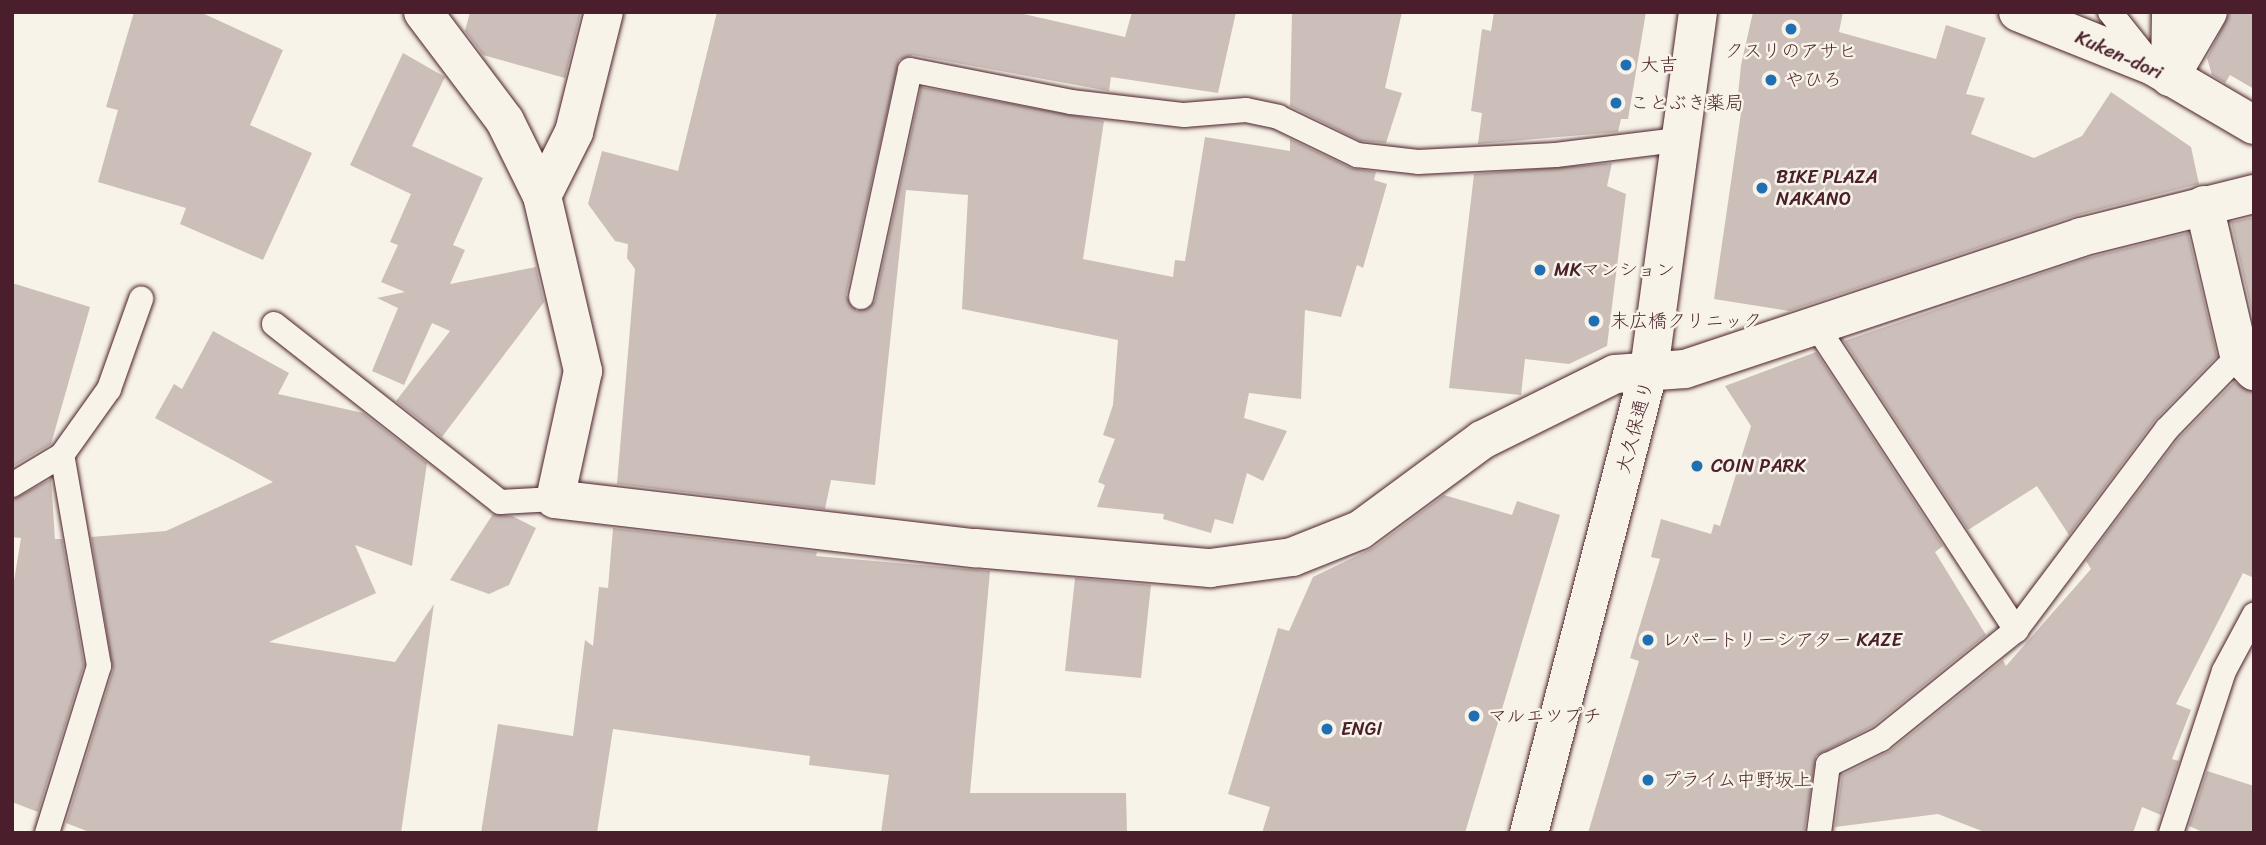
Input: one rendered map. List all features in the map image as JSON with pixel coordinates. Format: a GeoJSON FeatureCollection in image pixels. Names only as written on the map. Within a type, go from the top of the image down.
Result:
{"type":"FeatureCollection","features":[{"type":"Feature","properties":{"kind":"street"},"geometry":{"type":"LineString","coordinates":[[423,12],[505,121],[542,196],[583,371],[555,499],[975,548],[1210,568],[1292,556],[1360,530],[1482,440],[1615,374],[1685,369],[2081,237],[2254,194]]}},
{"type":"Feature","properties":{"kind":"street"},"geometry":{"type":"LineString","coordinates":[[542,196],[574,132],[604,12]]}},
{"type":"Feature","properties":{"kind":"street","name":"大久保通り"},"geometry":{"type":"LineString","coordinates":[[1529,833],[1649,370],[1684,139],[1698,12]]}},
{"type":"Feature","properties":{"kind":"street","name":"Kuken-dori"},"geometry":{"type":"LineString","coordinates":[[2018,12],[2162,72],[2254,125]]}},
{"type":"Feature","properties":{"kind":"street"},"geometry":{"type":"LineString","coordinates":[[2162,72],[2171,12]]}},
{"type":"Feature","properties":{"kind":"street"},"geometry":{"type":"LineString","coordinates":[[2162,72],[2208,12]]}},
{"type":"Feature","properties":{"kind":"street"},"geometry":{"type":"LineString","coordinates":[[2204,205],[2247,363]]}},
{"type":"Feature","properties":{"kind":"lane"},"geometry":{"type":"LineString","coordinates":[[2110,12],[2162,72]]}},
{"type":"Feature","properties":{"kind":"lane"},"geometry":{"type":"LineString","coordinates":[[862,298],[910,70],[1071,102],[1184,115],[1246,110],[1278,117],[1357,155],[1418,162],[1556,155],[1684,139]]}},
{"type":"Feature","properties":{"kind":"lane"},"geometry":{"type":"LineString","coordinates":[[12,485],[62,455],[109,388],[141,299]]}},
{"type":"Feature","properties":{"kind":"lane"},"geometry":{"type":"LineString","coordinates":[[274,324],[500,502],[555,499]]}},
{"type":"Feature","properties":{"kind":"lane"},"geometry":{"type":"LineString","coordinates":[[1817,327],[2016,630]]}},
{"type":"Feature","properties":{"kind":"lane"},"geometry":{"type":"LineString","coordinates":[[1819,833],[1828,765],[1881,739],[2016,630],[2167,429],[2247,363]]}},
{"type":"Feature","properties":{"kind":"lane"},"geometry":{"type":"LineString","coordinates":[[47,833],[100,666],[62,455]]}},
{"type":"Feature","properties":{"kind":"lane"},"geometry":{"type":"LineString","coordinates":[[2171,833],[2224,671],[2254,615]]}},
{"type":"Feature","properties":{"kind":"building"},"geometry":{"type":"Polygon","coordinates":[[[134,12],[200,12],[283,50],[250,125],[312,153],[263,260],[180,224],[186,208],[98,182],[118,110],[106,107],[134,12]]]}},
{"type":"Feature","properties":{"kind":"building"},"geometry":{"type":"Polygon","coordinates":[[[470,12],[581,12],[565,78],[483,55],[465,31],[470,12]]]}},
{"type":"Feature","properties":{"kind":"building"},"geometry":{"type":"Polygon","coordinates":[[[717,12],[1015,12],[1125,37],[1132,12],[1236,12],[1218,93],[1111,77],[1109,91],[913,55],[899,60],[846,295],[857,311],[875,301],[921,87],[1104,121],[1083,259],[1173,277],[1175,260],[1185,261],[1205,137],[1290,151],[1290,139],[1351,168],[1376,172],[1374,180],[1387,184],[1363,268],[1357,265],[1341,317],[1305,310],[1301,399],[1249,393],[1244,418],[1287,431],[1263,481],[1247,473],[1233,524],[1215,519],[1211,533],[1163,519],[1164,514],[1097,507],[1105,485],[1098,482],[1115,439],[1103,435],[1113,405],[1118,340],[962,309],[968,195],[906,190],[875,485],[831,480],[825,509],[617,484],[635,269],[627,258],[628,244],[615,241],[588,204],[602,151],[678,171],[717,12]]]}},
{"type":"Feature","properties":{"kind":"building"},"geometry":{"type":"Polygon","coordinates":[[[1292,12],[1402,12],[1385,88],[1402,93],[1386,143],[1361,141],[1290,106],[1292,12]]]}},
{"type":"Feature","properties":{"kind":"building"},"geometry":{"type":"Polygon","coordinates":[[[1494,12],[1646,12],[1628,119],[1621,119],[1618,132],[1478,144],[1482,113],[1471,111],[1482,29],[1491,31],[1494,12]]]}},
{"type":"Feature","properties":{"kind":"building"},"geometry":{"type":"Polygon","coordinates":[[[1753,12],[1843,12],[1839,32],[1936,59],[1946,25],[1986,38],[1966,94],[1985,98],[1971,134],[2034,158],[2082,136],[2111,92],[2191,147],[2199,184],[2074,216],[1789,311],[1714,299],[1742,106],[1737,105],[1741,65],[1753,12]]]}},
{"type":"Feature","properties":{"kind":"building"},"geometry":{"type":"Polygon","coordinates":[[[2230,12],[2254,12],[2254,89],[2230,75],[2225,83],[2212,75],[2207,58],[2230,12]]]}},
{"type":"Feature","properties":{"kind":"building"},"geometry":{"type":"Polygon","coordinates":[[[403,53],[445,77],[412,146],[483,178],[453,245],[465,250],[450,284],[536,267],[544,302],[442,437],[396,401],[450,331],[432,323],[404,385],[372,371],[398,308],[377,298],[405,292],[381,282],[398,245],[390,242],[411,194],[350,165],[403,53]]]}},
{"type":"Feature","properties":{"kind":"building","name":"MKマンション"},"geometry":{"type":"Polygon","coordinates":[[[1612,163],[1607,186],[1626,194],[1607,346],[1569,364],[1525,359],[1521,395],[1449,388],[1474,174],[1612,163]]]}},
{"type":"Feature","properties":{"kind":"building"},"geometry":{"type":"Polygon","coordinates":[[[2254,217],[2254,322],[2231,222],[2254,217]]]}},
{"type":"Feature","properties":{"kind":"building"},"geometry":{"type":"Polygon","coordinates":[[[2188,233],[2217,356],[2155,420],[2069,535],[2037,486],[1968,530],[1844,341],[2087,258],[2188,233]]]}},
{"type":"Feature","properties":{"kind":"building"},"geometry":{"type":"Polygon","coordinates":[[[12,283],[90,307],[51,444],[12,467],[12,283]]]}},
{"type":"Feature","properties":{"kind":"building"},"geometry":{"type":"Polygon","coordinates":[[[213,331],[289,373],[278,394],[363,413],[427,463],[412,566],[355,545],[376,593],[269,642],[395,662],[434,604],[401,833],[92,833],[66,823],[113,670],[91,537],[166,531],[273,482],[155,418],[174,384],[182,389],[213,331]]]}},
{"type":"Feature","properties":{"kind":"building"},"geometry":{"type":"Polygon","coordinates":[[[1816,352],[1943,546],[1935,552],[1986,635],[1873,726],[1816,756],[1804,833],[1588,833],[1639,661],[1630,658],[1660,559],[1651,557],[1661,519],[1711,534],[1714,524],[1720,526],[1751,426],[1725,386],[1816,352]]]}},
{"type":"Feature","properties":{"kind":"building"},"geometry":{"type":"Polygon","coordinates":[[[2234,382],[2254,392],[2254,578],[2243,573],[2176,704],[2191,710],[2172,759],[2179,761],[2161,815],[2142,807],[2133,833],[1987,833],[1938,814],[1835,827],[1842,775],[1890,751],[2003,660],[2006,666],[2091,569],[2086,561],[2178,439],[2234,382]]]}},
{"type":"Feature","properties":{"kind":"building"},"geometry":{"type":"Polygon","coordinates":[[[51,479],[55,539],[62,539],[84,665],[38,812],[12,802],[12,593],[21,538],[12,537],[12,500],[51,479]]]}},
{"type":"Feature","properties":{"kind":"building"},"geometry":{"type":"Polygon","coordinates":[[[1444,495],[1512,515],[1517,501],[1560,515],[1465,833],[1262,833],[1270,807],[1228,794],[1278,628],[1289,631],[1313,577],[1373,548],[1444,495]]]}},
{"type":"Feature","properties":{"kind":"building"},"geometry":{"type":"Polygon","coordinates":[[[493,514],[512,516],[536,528],[509,585],[489,594],[450,580],[493,514]]]}},
{"type":"Feature","properties":{"kind":"building"},"geometry":{"type":"Polygon","coordinates":[[[613,528],[817,552],[816,556],[990,571],[970,793],[1126,793],[1127,833],[881,833],[889,775],[809,765],[810,756],[613,729],[597,833],[481,833],[498,724],[573,736],[585,640],[593,646],[599,587],[608,588],[613,528]]]}},
{"type":"Feature","properties":{"kind":"building"},"geometry":{"type":"Polygon","coordinates":[[[1075,578],[1151,585],[1141,678],[1065,671],[1075,578]]]}},
{"type":"Feature","properties":{"kind":"building"},"geometry":{"type":"Polygon","coordinates":[[[2207,771],[2254,786],[2254,833],[2205,833],[2189,826],[2207,771]]]}},
{"type":"Feature","properties":{"kind":"place","name":"クスリのアサヒ"},"geometry":{"type":"Point","coordinates":[1791,29]}},
{"type":"Feature","properties":{"kind":"place","name":"大吉"},"geometry":{"type":"Point","coordinates":[1626,65]}},
{"type":"Feature","properties":{"kind":"place","name":"やひろ"},"geometry":{"type":"Point","coordinates":[1771,80]}},
{"type":"Feature","properties":{"kind":"place","name":"ことぶき薬局"},"geometry":{"type":"Point","coordinates":[1616,103]}},
{"type":"Feature","properties":{"kind":"place","name":"BIKE PLAZA NAKANO"},"geometry":{"type":"Point","coordinates":[1762,188]}},
{"type":"Feature","properties":{"kind":"place","name":"MKマンション"},"geometry":{"type":"Point","coordinates":[1540,270]}},
{"type":"Feature","properties":{"kind":"place","name":"末広橋クリニック"},"geometry":{"type":"Point","coordinates":[1594,321]}},
{"type":"Feature","properties":{"kind":"place","name":"COIN PARK"},"geometry":{"type":"Point","coordinates":[1697,466]}},
{"type":"Feature","properties":{"kind":"place","name":"レパートリーシアター KAZE"},"geometry":{"type":"Point","coordinates":[1648,640]}},
{"type":"Feature","properties":{"kind":"place","name":"マルエツプチ"},"geometry":{"type":"Point","coordinates":[1474,716]}},
{"type":"Feature","properties":{"kind":"place","name":"ENGI"},"geometry":{"type":"Point","coordinates":[1327,729]}},
{"type":"Feature","properties":{"kind":"place","name":"プライム中野坂上"},"geometry":{"type":"Point","coordinates":[1648,780]}}]}
